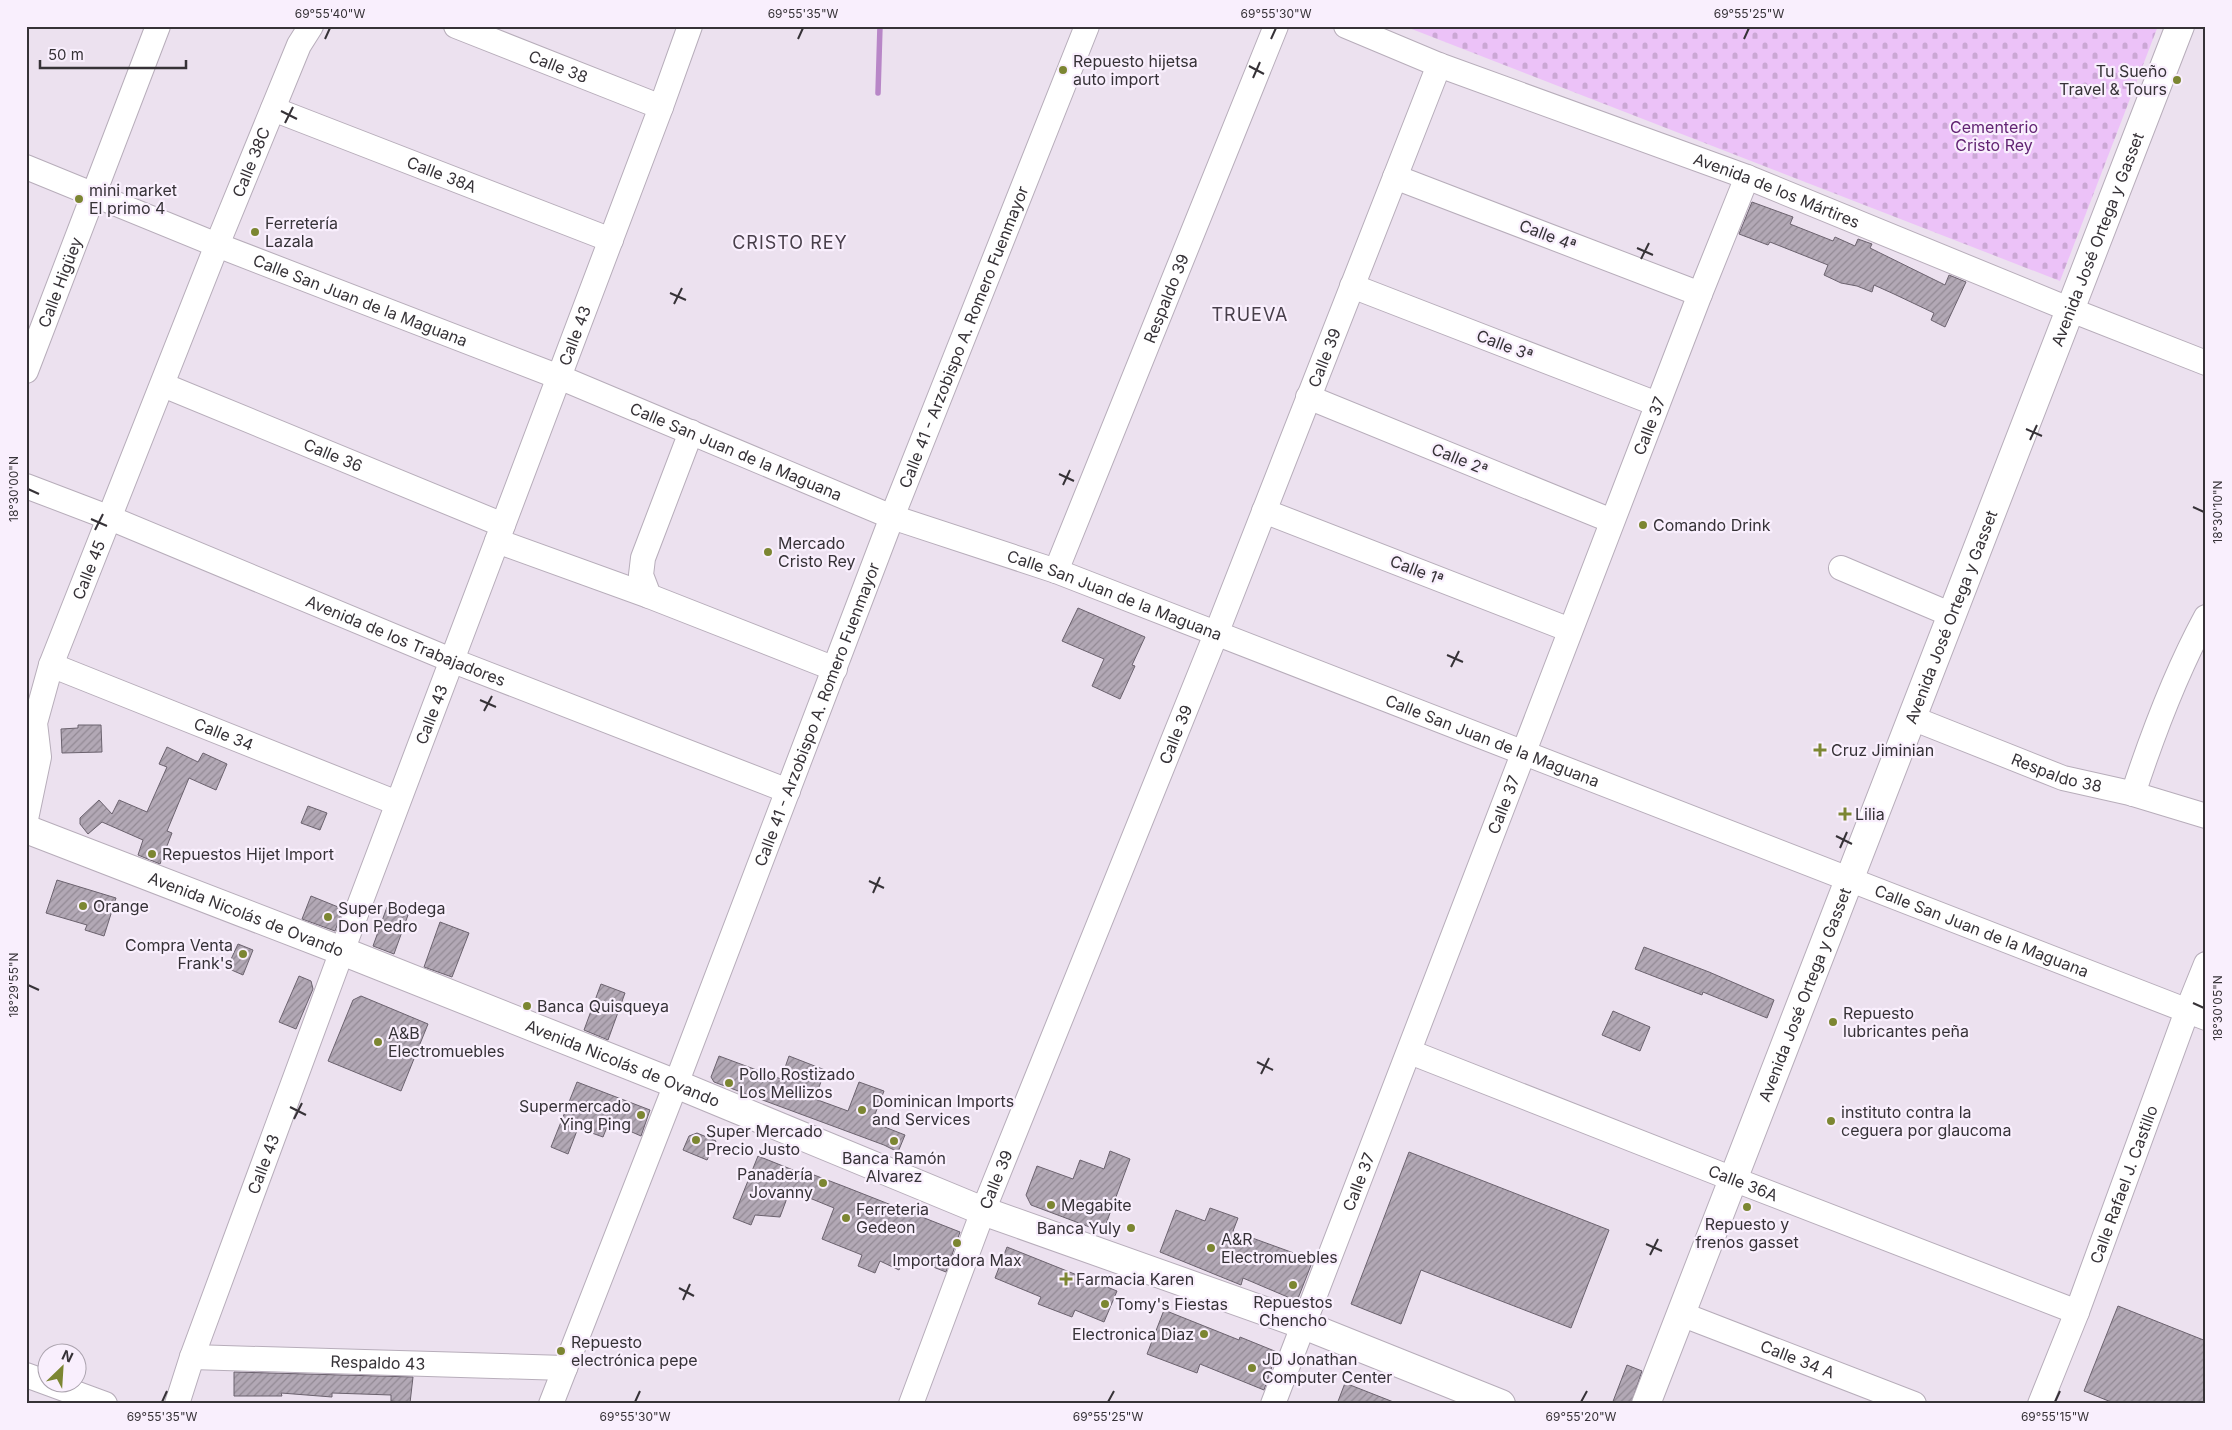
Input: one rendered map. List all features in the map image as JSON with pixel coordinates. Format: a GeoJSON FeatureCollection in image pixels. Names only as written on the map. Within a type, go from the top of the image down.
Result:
{"type":"FeatureCollection","features":[{"type":"Feature","properties":{"kind":"street","name":"Calle Higüey"},"geometry":{"type":"LineString","coordinates":[[26,371],[158,26]]}},
{"type":"Feature","properties":{"kind":"street","name":"Calle 38C"},"geometry":{"type":"LineString","coordinates":[[216,245],[299,46],[311,26]]}},
{"type":"Feature","properties":{"kind":"street","name":"Calle 38"},"geometry":{"type":"LineString","coordinates":[[456,26],[661,107]]}},
{"type":"Feature","properties":{"kind":"street","name":"Calle 43"},"geometry":{"type":"LineString","coordinates":[[178,1404],[192,1357],[342,951],[690,26]]}},
{"type":"Feature","properties":{"kind":"street","name":"Calle 41 - Arzobispo A. Romero Fuenmayor"},"geometry":{"type":"LineString","coordinates":[[551,1404],[676,1084],[892,517],[1087,26]]}},
{"type":"Feature","properties":{"kind":"street","name":"Respaldo 39"},"geometry":{"type":"LineString","coordinates":[[1056,571],[1276,26]]}},
{"type":"Feature","properties":{"kind":"street","name":"Avenida de los Mártires"},"geometry":{"type":"LineString","coordinates":[[1346,26],[1438,64],[1748,177],[2071,310],[2206,363]]}},
{"type":"Feature","properties":{"kind":"street","name":"Avenida José Ortega y Gasset"},"geometry":{"type":"LineString","coordinates":[[1646,1404],[2180,26]]}},
{"type":"Feature","properties":{"kind":"street","name":"Calle 39"},"geometry":{"type":"LineString","coordinates":[[911,1404],[984,1211],[1216,634],[1396,177],[1438,64]]}},
{"type":"Feature","properties":{"kind":"street","name":"Calle 38A"},"geometry":{"type":"LineString","coordinates":[[273,109],[611,240]]}},
{"type":"Feature","properties":{"kind":"street","name":"Calle San Juan de la Maguana"},"geometry":{"type":"LineString","coordinates":[[26,166],[216,245],[559,376],[892,517],[1056,571],[2196,1014]]}},
{"type":"Feature","properties":{"kind":"street","name":"Calle 4ª"},"geometry":{"type":"LineString","coordinates":[[1396,177],[1700,294]]}},
{"type":"Feature","properties":{"kind":"street","name":"Calle 37"},"geometry":{"type":"LineString","coordinates":[[1273,1404],[1410,1052],[1657,404],[1748,177]]}},
{"type":"Feature","properties":{"kind":"street","name":"Calle 45"},"geometry":{"type":"LineString","coordinates":[[26,819],[40,757],[31,716],[163,385],[216,245]]}},
{"type":"Feature","properties":{"kind":"street","name":"Calle 3ª"},"geometry":{"type":"LineString","coordinates":[[1352,286],[1657,404]]}},
{"type":"Feature","properties":{"kind":"street","name":"Calle 36"},"geometry":{"type":"LineString","coordinates":[[163,385],[500,533],[649,596],[835,668]]}},
{"type":"Feature","properties":{"kind":"street","name":"Calle 2ª"},"geometry":{"type":"LineString","coordinates":[[1308,397],[1612,521]]}},
{"type":"Feature","properties":{"kind":"street"},"geometry":{"type":"LineString","coordinates":[[649,596],[641,575],[643,558],[691,432]]}},
{"type":"Feature","properties":{"kind":"street","name":"Avenida de los Trabajadores"},"geometry":{"type":"LineString","coordinates":[[26,486],[110,518],[452,660],[788,791]]}},
{"type":"Feature","properties":{"kind":"street","name":"Calle 1ª"},"geometry":{"type":"LineString","coordinates":[[1264,511],[1570,630]]}},
{"type":"Feature","properties":{"kind":"street"},"geometry":{"type":"LineString","coordinates":[[1841,568],[1952,615]]}},
{"type":"Feature","properties":{"kind":"street"},"geometry":{"type":"LineString","coordinates":[[2133,794],[2154,728],[2177,675],[2206,617]]}},
{"type":"Feature","properties":{"kind":"street","name":"Calle 34"},"geometry":{"type":"LineString","coordinates":[[52,665],[397,803]]}},
{"type":"Feature","properties":{"kind":"street","name":"Respaldo 38"},"geometry":{"type":"LineString","coordinates":[[1912,718],[2062,778],[2175,805],[2206,816]]}},
{"type":"Feature","properties":{"kind":"street","name":"Avenida Nicolás de Ovando"},"geometry":{"type":"LineString","coordinates":[[26,829],[342,951],[676,1084],[984,1211],[1304,1325],[1501,1404]]}},
{"type":"Feature","properties":{"kind":"street","name":"Calle Rafael J. Castillo"},"geometry":{"type":"LineString","coordinates":[[2040,1404],[2196,1014],[2206,964]]}},
{"type":"Feature","properties":{"kind":"street","name":"Calle 36A"},"geometry":{"type":"LineString","coordinates":[[1410,1052],[1733,1180],[2077,1312]]}},
{"type":"Feature","properties":{"kind":"street","name":"Calle 34 A"},"geometry":{"type":"LineString","coordinates":[[1681,1314],[1914,1404]]}},
{"type":"Feature","properties":{"kind":"street","name":"Respaldo 43"},"geometry":{"type":"LineString","coordinates":[[192,1357],[565,1368]]}},
{"type":"Feature","properties":{"kind":"street"},"geometry":{"type":"LineString","coordinates":[[26,1375],[105,1404]]}},
{"type":"Feature","properties":{"kind":"green space","name":"Cementerio Cristo Rey"},"geometry":{"type":"Polygon","coordinates":[[[1404,26],[2158,26],[2060,281],[1404,26]]]}},
{"type":"Feature","properties":{"kind":"building"},"geometry":{"type":"Polygon","coordinates":[[[1752,202],[1793,217],[1790,224],[1833,241],[1835,237],[1855,246],[1858,239],[1872,244],[1870,248],[1945,285],[1949,275],[1966,282],[1945,327],[1931,320],[1934,313],[1894,294],[1874,285],[1872,292],[1857,286],[1841,283],[1824,275],[1828,265],[1770,242],[1768,245],[1739,234],[1752,202]]]}},
{"type":"Feature","properties":{"kind":"building"},"geometry":{"type":"Polygon","coordinates":[[[1078,608],[1145,637],[1132,665],[1135,666],[1120,699],[1092,686],[1104,659],[1062,641],[1078,608]]]}},
{"type":"Feature","properties":{"kind":"building"},"geometry":{"type":"Polygon","coordinates":[[[78,725],[101,725],[102,752],[62,753],[61,729],[78,728],[78,725]]]}},
{"type":"Feature","properties":{"kind":"building"},"geometry":{"type":"Polygon","coordinates":[[[167,747],[198,762],[203,753],[227,764],[216,790],[189,778],[167,831],[172,833],[160,864],[138,855],[143,840],[102,822],[88,834],[80,824],[80,818],[99,800],[112,814],[119,800],[147,812],[167,767],[159,764],[167,747]]]}},
{"type":"Feature","properties":{"kind":"building"},"geometry":{"type":"Polygon","coordinates":[[[308,806],[327,813],[320,830],[301,823],[308,806]]]}},
{"type":"Feature","properties":{"kind":"building"},"geometry":{"type":"Polygon","coordinates":[[[57,880],[116,898],[104,936],[85,930],[87,925],[46,913],[57,880]]]}},
{"type":"Feature","properties":{"kind":"building","name":"Super Bodega Don Pedro"},"geometry":{"type":"Polygon","coordinates":[[[311,896],[343,909],[335,931],[302,919],[311,896]]]}},
{"type":"Feature","properties":{"kind":"building"},"geometry":{"type":"Polygon","coordinates":[[[387,907],[408,915],[394,954],[373,946],[387,907]]]}},
{"type":"Feature","properties":{"kind":"building"},"geometry":{"type":"Polygon","coordinates":[[[440,922],[469,933],[452,977],[424,967],[440,922]]]}},
{"type":"Feature","properties":{"kind":"building"},"geometry":{"type":"Polygon","coordinates":[[[238,944],[253,950],[243,975],[227,968],[238,944]]]}},
{"type":"Feature","properties":{"kind":"building"},"geometry":{"type":"Polygon","coordinates":[[[1644,947],[1774,1000],[1767,1018],[1703,992],[1702,995],[1635,969],[1644,947]]]}},
{"type":"Feature","properties":{"kind":"building"},"geometry":{"type":"Polygon","coordinates":[[[299,976],[311,981],[313,989],[296,1029],[279,1022],[299,976]]]}},
{"type":"Feature","properties":{"kind":"building"},"geometry":{"type":"Polygon","coordinates":[[[601,984],[625,993],[608,1040],[584,1030],[601,984]]]}},
{"type":"Feature","properties":{"kind":"building","name":"A&B Electromuebles"},"geometry":{"type":"Polygon","coordinates":[[[361,996],[428,1024],[401,1091],[328,1061],[353,1000],[361,996]]]}},
{"type":"Feature","properties":{"kind":"building"},"geometry":{"type":"Polygon","coordinates":[[[1613,1011],[1650,1027],[1640,1051],[1602,1035],[1613,1011]]]}},
{"type":"Feature","properties":{"kind":"building"},"geometry":{"type":"Polygon","coordinates":[[[719,1056],[781,1079],[789,1056],[825,1070],[815,1099],[848,1111],[859,1082],[884,1091],[872,1122],[905,1135],[898,1152],[884,1145],[714,1082],[711,1077],[719,1056]]]}},
{"type":"Feature","properties":{"kind":"building"},"geometry":{"type":"Polygon","coordinates":[[[577,1082],[650,1110],[641,1136],[609,1122],[603,1137],[578,1128],[568,1154],[551,1147],[577,1082]]]}},
{"type":"Feature","properties":{"kind":"building"},"geometry":{"type":"Polygon","coordinates":[[[697,1133],[716,1141],[707,1160],[683,1150],[689,1136],[697,1133]]]}},
{"type":"Feature","properties":{"kind":"building"},"geometry":{"type":"Polygon","coordinates":[[[1110,1151],[1130,1159],[1103,1232],[1031,1205],[1026,1195],[1037,1166],[1073,1179],[1080,1160],[1104,1169],[1110,1151]]]}},
{"type":"Feature","properties":{"kind":"building"},"geometry":{"type":"Polygon","coordinates":[[[1409,1152],[1609,1230],[1571,1328],[1421,1270],[1401,1324],[1351,1304],[1409,1152]]]}},
{"type":"Feature","properties":{"kind":"building"},"geometry":{"type":"Polygon","coordinates":[[[758,1156],[813,1178],[814,1175],[960,1232],[946,1272],[905,1256],[899,1270],[880,1261],[875,1273],[858,1266],[862,1255],[822,1239],[834,1208],[790,1190],[780,1217],[755,1215],[751,1225],[733,1218],[758,1156]]]}},
{"type":"Feature","properties":{"kind":"building"},"geometry":{"type":"Polygon","coordinates":[[[1210,1208],[1238,1218],[1233,1231],[1313,1260],[1297,1301],[1243,1278],[1241,1285],[1160,1252],[1176,1210],[1205,1221],[1210,1208]]]}},
{"type":"Feature","properties":{"kind":"building"},"geometry":{"type":"Polygon","coordinates":[[[1007,1247],[1117,1291],[1104,1322],[1075,1310],[1072,1317],[1038,1304],[1041,1297],[995,1278],[1007,1247]]]}},
{"type":"Feature","properties":{"kind":"building"},"geometry":{"type":"Polygon","coordinates":[[[2118,1306],[2206,1341],[2206,1404],[2116,1404],[2084,1391],[2118,1306]]]}},
{"type":"Feature","properties":{"kind":"building"},"geometry":{"type":"Polygon","coordinates":[[[1164,1310],[1239,1340],[1240,1337],[1277,1352],[1264,1390],[1200,1364],[1197,1373],[1147,1354],[1164,1310]]]}},
{"type":"Feature","properties":{"kind":"building"},"geometry":{"type":"Polygon","coordinates":[[[1627,1365],[1642,1371],[1631,1404],[1612,1404],[1627,1365]]]}},
{"type":"Feature","properties":{"kind":"building"},"geometry":{"type":"Polygon","coordinates":[[[234,1372],[413,1377],[410,1403],[391,1401],[391,1395],[332,1393],[332,1397],[281,1393],[282,1396],[234,1396],[234,1372]]]}},
{"type":"Feature","properties":{"kind":"building"},"geometry":{"type":"Polygon","coordinates":[[[1345,1383],[1396,1403],[1396,1404],[1337,1404],[1345,1383]]]}},
{"type":"Feature","properties":{"kind":"waterway"},"geometry":{"type":"LineString","coordinates":[[878,93],[880,26]]}},
{"type":"Feature","properties":{"kind":"place","name":"Repuesto hijetsa auto import"},"geometry":{"type":"Point","coordinates":[1063,70]}},
{"type":"Feature","properties":{"kind":"place","name":"Tu Sueño Travel & Tours"},"geometry":{"type":"Point","coordinates":[2177,80]}},
{"type":"Feature","properties":{"kind":"place","name":"mini market El primo 4"},"geometry":{"type":"Point","coordinates":[79,199]}},
{"type":"Feature","properties":{"kind":"place","name":"Ferretería Lazala"},"geometry":{"type":"Point","coordinates":[255,232]}},
{"type":"Feature","properties":{"kind":"place","name":"Comando Drink"},"geometry":{"type":"Point","coordinates":[1643,525]}},
{"type":"Feature","properties":{"kind":"place","name":"Mercado Cristo Rey"},"geometry":{"type":"Point","coordinates":[768,552]}},
{"type":"Feature","properties":{"kind":"place","name":"Cruz Jiminian"},"geometry":{"type":"Point","coordinates":[1820,750]}},
{"type":"Feature","properties":{"kind":"place","name":"Lilia"},"geometry":{"type":"Point","coordinates":[1845,814]}},
{"type":"Feature","properties":{"kind":"place","name":"Repuestos Hijet Import"},"geometry":{"type":"Point","coordinates":[152,854]}},
{"type":"Feature","properties":{"kind":"place","name":"Orange"},"geometry":{"type":"Point","coordinates":[83,906]}},
{"type":"Feature","properties":{"kind":"place","name":"Super Bodega Don Pedro"},"geometry":{"type":"Point","coordinates":[328,917]}},
{"type":"Feature","properties":{"kind":"place","name":"Compra Venta Frank's"},"geometry":{"type":"Point","coordinates":[243,954]}},
{"type":"Feature","properties":{"kind":"place","name":"Banca Quisqueya"},"geometry":{"type":"Point","coordinates":[527,1006]}},
{"type":"Feature","properties":{"kind":"place","name":"Repuesto lubricantes peña"},"geometry":{"type":"Point","coordinates":[1833,1022]}},
{"type":"Feature","properties":{"kind":"place","name":"A&B Electromuebles"},"geometry":{"type":"Point","coordinates":[378,1042]}},
{"type":"Feature","properties":{"kind":"place","name":"Pollo Rostizado Los Mellizos"},"geometry":{"type":"Point","coordinates":[729,1083]}},
{"type":"Feature","properties":{"kind":"place","name":"Dominican Imports and Services"},"geometry":{"type":"Point","coordinates":[862,1110]}},
{"type":"Feature","properties":{"kind":"place","name":"Supermercado Ying Ping"},"geometry":{"type":"Point","coordinates":[641,1115]}},
{"type":"Feature","properties":{"kind":"place","name":"instituto contra la ceguera por glaucoma"},"geometry":{"type":"Point","coordinates":[1831,1121]}},
{"type":"Feature","properties":{"kind":"place","name":"Super Mercado Precio Justo"},"geometry":{"type":"Point","coordinates":[696,1140]}},
{"type":"Feature","properties":{"kind":"place","name":"Banca Ramón Alvarez"},"geometry":{"type":"Point","coordinates":[894,1141]}},
{"type":"Feature","properties":{"kind":"place","name":"Panadería Jovanny"},"geometry":{"type":"Point","coordinates":[823,1183]}},
{"type":"Feature","properties":{"kind":"place","name":"Megabite"},"geometry":{"type":"Point","coordinates":[1051,1205]}},
{"type":"Feature","properties":{"kind":"place","name":"Repuesto y frenos gasset"},"geometry":{"type":"Point","coordinates":[1747,1207]}},
{"type":"Feature","properties":{"kind":"place","name":"Ferreteria Gedeon"},"geometry":{"type":"Point","coordinates":[846,1218]}},
{"type":"Feature","properties":{"kind":"place","name":"Banca Yuly"},"geometry":{"type":"Point","coordinates":[1131,1228]}},
{"type":"Feature","properties":{"kind":"place","name":"Importadora Max"},"geometry":{"type":"Point","coordinates":[957,1243]}},
{"type":"Feature","properties":{"kind":"place","name":"A&R Electromuebles"},"geometry":{"type":"Point","coordinates":[1211,1248]}},
{"type":"Feature","properties":{"kind":"place","name":"Farmacia Karen"},"geometry":{"type":"Point","coordinates":[1066,1279]}},
{"type":"Feature","properties":{"kind":"place","name":"Repuestos Chencho"},"geometry":{"type":"Point","coordinates":[1293,1285]}},
{"type":"Feature","properties":{"kind":"place","name":"Tomy's Fiestas"},"geometry":{"type":"Point","coordinates":[1105,1304]}},
{"type":"Feature","properties":{"kind":"place","name":"Electronica Diaz"},"geometry":{"type":"Point","coordinates":[1204,1334]}},
{"type":"Feature","properties":{"kind":"place","name":"Repuesto electrónica pepe"},"geometry":{"type":"Point","coordinates":[561,1351]}},
{"type":"Feature","properties":{"kind":"place","name":"JD Jonathan Computer Center"},"geometry":{"type":"Point","coordinates":[1252,1368]}},
{"type":"Feature","properties":{"kind":"district","name":"CRISTO REY"},"geometry":{"type":"Point","coordinates":[790,242]}},
{"type":"Feature","properties":{"kind":"district","name":"TRUEVA"},"geometry":{"type":"Point","coordinates":[1250,314]}}]}
